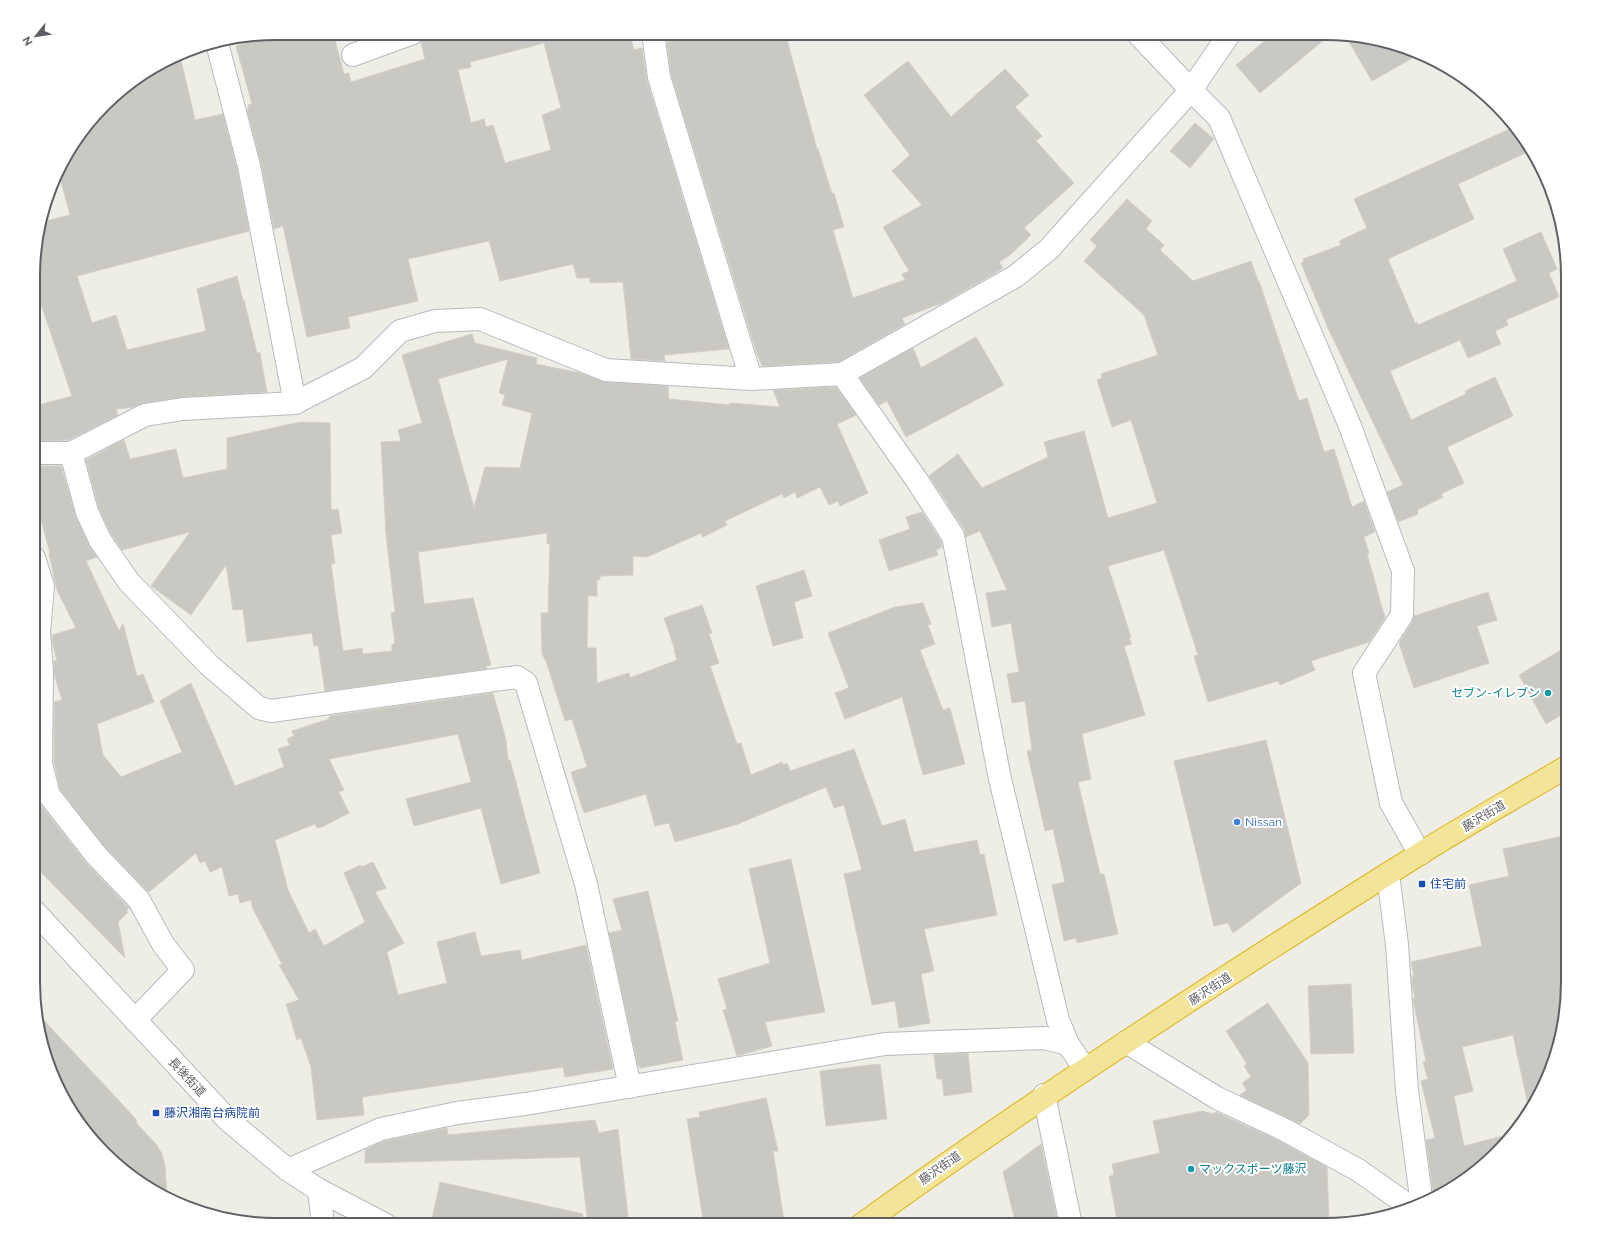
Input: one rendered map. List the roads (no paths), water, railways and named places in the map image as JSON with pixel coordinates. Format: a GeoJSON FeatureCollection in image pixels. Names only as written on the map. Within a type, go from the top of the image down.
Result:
{"type":"FeatureCollection","features":[{"type":"Feature","properties":{"kind":"highway","name":"藤沢街道"},"geometry":{"type":"LineString","coordinates":[[871,1218],[1044,1095],[1084,1069],[1388,874],[1561,770]]}},
{"type":"Feature","properties":{"kind":"street"},"geometry":{"type":"LineString","coordinates":[[353,55],[393,40]]}},
{"type":"Feature","properties":{"kind":"street"},"geometry":{"type":"LineString","coordinates":[[654,40],[659,77],[751,379]]}},
{"type":"Feature","properties":{"kind":"street"},"geometry":{"type":"LineString","coordinates":[[1144,40],[1219,118],[1350,426],[1404,571],[1402,615],[1364,673],[1391,803],[1420,854]]}},
{"type":"Feature","properties":{"kind":"street"},"geometry":{"type":"LineString","coordinates":[[40,453],[71,453],[145,415],[183,409],[295,403],[363,368],[400,331],[435,320],[480,319],[606,370],[751,379],[842,374],[1016,276],[1049,249],[1191,90],[1226,40]]}},
{"type":"Feature","properties":{"kind":"street"},"geometry":{"type":"LineString","coordinates":[[218,47],[249,166],[295,403]]}},
{"type":"Feature","properties":{"kind":"street"},"geometry":{"type":"LineString","coordinates":[[842,374],[916,479],[953,536],[1000,779],[1058,1020],[1068,1044],[1084,1069]]}},
{"type":"Feature","properties":{"kind":"street"},"geometry":{"type":"LineString","coordinates":[[71,453],[87,512],[100,540],[130,582],[209,665],[259,708],[271,711],[517,677],[526,683],[586,884],[630,1087]]}},
{"type":"Feature","properties":{"kind":"street"},"geometry":{"type":"LineString","coordinates":[[40,577],[43,586],[40,632],[42,672],[42,764],[49,795],[96,856],[139,900],[163,944],[183,970],[134,1020]]}},
{"type":"Feature","properties":{"kind":"street"},"geometry":{"type":"LineString","coordinates":[[1388,874],[1396,945],[1407,1092],[1421,1198]]}},
{"type":"Feature","properties":{"kind":"street","name":"長後街道"},"geometry":{"type":"LineString","coordinates":[[40,918],[228,1120],[288,1170],[319,1190],[373,1218]]}},
{"type":"Feature","properties":{"kind":"street"},"geometry":{"type":"LineString","coordinates":[[288,1170],[381,1129],[457,1113],[525,1104],[885,1044],[1044,1038],[1068,1044]]}},
{"type":"Feature","properties":{"kind":"street"},"geometry":{"type":"LineString","coordinates":[[1126,1042],[1217,1098],[1285,1130],[1358,1170],[1406,1203]]}},
{"type":"Feature","properties":{"kind":"street"},"geometry":{"type":"LineString","coordinates":[[1044,1095],[1070,1218]]}},
{"type":"Feature","properties":{"kind":"street"},"geometry":{"type":"LineString","coordinates":[[319,1190],[322,1218]]}},
{"type":"Feature","properties":{"kind":"place","name":"セブン-イレブン"},"geometry":{"type":"Point","coordinates":[1548,693]}},
{"type":"Feature","properties":{"kind":"place","name":"Nissan"},"geometry":{"type":"Point","coordinates":[1237,822]}},
{"type":"Feature","properties":{"kind":"place","name":"住宅前"},"geometry":{"type":"Point","coordinates":[1422,884]}},
{"type":"Feature","properties":{"kind":"place","name":"藤沢湘南台病院前"},"geometry":{"type":"Point","coordinates":[156,1113]}},
{"type":"Feature","properties":{"kind":"place","name":"マックスポーツ藤沢"},"geometry":{"type":"Point","coordinates":[1191,1169]}}]}
